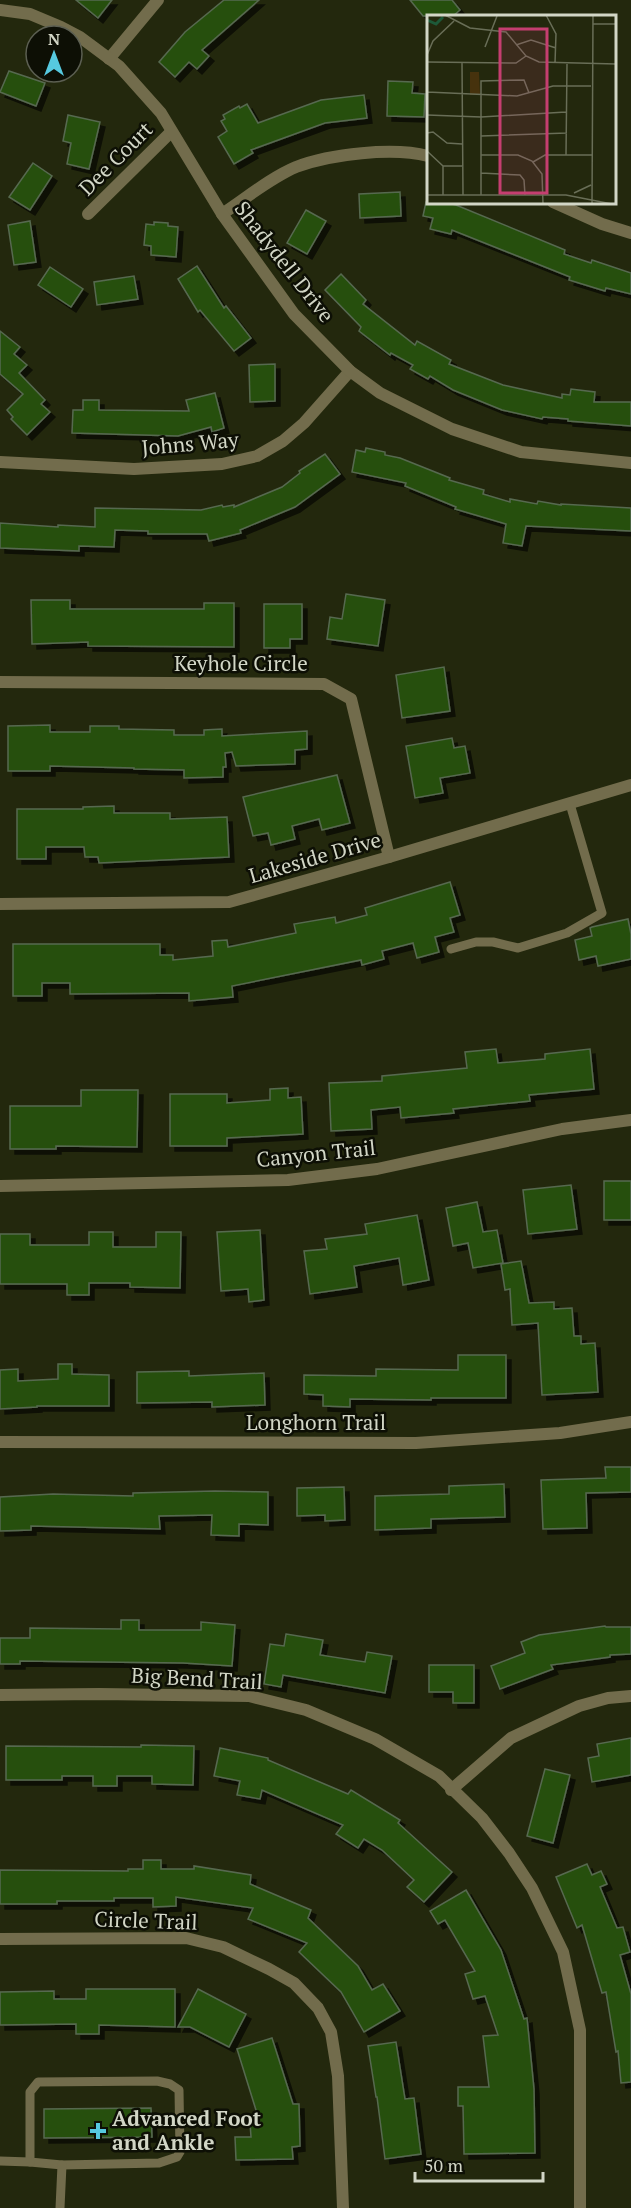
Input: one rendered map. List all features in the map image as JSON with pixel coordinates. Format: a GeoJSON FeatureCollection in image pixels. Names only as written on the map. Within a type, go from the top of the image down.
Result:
{"type":"FeatureCollection","features":[{"type":"Feature","properties":{"kind":"street"},"geometry":{"type":"LineString","coordinates":[[109,59],[158,0]]}},
{"type":"Feature","properties":{"kind":"street","name":"Shadydell Drive"},"geometry":{"type":"LineString","coordinates":[[0,10],[30,14],[61,27],[80,37],[119,66],[161,113],[222,214],[294,314],[350,371],[380,393],[452,429],[521,452],[631,463]]}},
{"type":"Feature","properties":{"kind":"street","name":"Dee Court"},"geometry":{"type":"LineString","coordinates":[[88,214],[171,132]]}},
{"type":"Feature","properties":{"kind":"street"},"geometry":{"type":"LineString","coordinates":[[222,214],[295,168],[330,158],[377,152],[427,156]]}},
{"type":"Feature","properties":{"kind":"street"},"geometry":{"type":"LineString","coordinates":[[557,204],[602,224],[631,233]]}},
{"type":"Feature","properties":{"kind":"street","name":"Johns Way"},"geometry":{"type":"LineString","coordinates":[[0,462],[134,469],[222,464],[257,456],[283,441],[304,423],[350,371]]}},
{"type":"Feature","properties":{"kind":"street","name":"Keyhole Circle"},"geometry":{"type":"LineString","coordinates":[[0,682],[324,684],[351,699],[389,857]]}},
{"type":"Feature","properties":{"kind":"street","name":"Lakeside Drive"},"geometry":{"type":"LineString","coordinates":[[0,904],[229,902],[631,785]]}},
{"type":"Feature","properties":{"kind":"street","name":"Canyon Trail"},"geometry":{"type":"LineString","coordinates":[[0,1186],[288,1180],[377,1169],[562,1129],[631,1120]]}},
{"type":"Feature","properties":{"kind":"street","name":"Longhorn Trail"},"geometry":{"type":"LineString","coordinates":[[0,1442],[416,1443],[561,1433],[631,1422]]}},
{"type":"Feature","properties":{"kind":"street","name":"Big Bend Trail"},"geometry":{"type":"LineString","coordinates":[[0,1695],[249,1696],[306,1710],[375,1739],[439,1776],[482,1818],[509,1852],[532,1888],[563,1952],[580,2030],[580,2208]]}},
{"type":"Feature","properties":{"kind":"street"},"geometry":{"type":"LineString","coordinates":[[451,1790],[511,1738],[579,1706],[608,1698],[631,1696]]}},
{"type":"Feature","properties":{"kind":"street","name":"Circle Trail"},"geometry":{"type":"LineString","coordinates":[[0,1939],[186,1938],[223,1947],[294,1983],[318,2008],[331,2032],[338,2076],[343,2208]]}},
{"type":"Feature","properties":{"kind":"lane"},"geometry":{"type":"LineString","coordinates":[[451,949],[476,942],[493,942],[518,948],[567,933],[602,913],[570,804]]}},
{"type":"Feature","properties":{"kind":"lane"},"geometry":{"type":"LineString","coordinates":[[0,2161],[62,2165],[159,2163],[177,2157],[180,2152],[179,2090],[170,2084],[157,2081],[38,2082],[30,2092],[30,2162]]}},
{"type":"Feature","properties":{"kind":"lane"},"geometry":{"type":"LineString","coordinates":[[60,2208],[62,2165]]}},
{"type":"Feature","properties":{"kind":"building"},"geometry":{"type":"Polygon","coordinates":[[[76,0],[112,0],[98,18],[76,0]]]}},
{"type":"Feature","properties":{"kind":"building"},"geometry":{"type":"Polygon","coordinates":[[[224,0],[259,0],[202,50],[209,56],[197,69],[189,62],[175,77],[159,62],[185,32],[224,0]]]}},
{"type":"Feature","properties":{"kind":"building"},"geometry":{"type":"Polygon","coordinates":[[[410,0],[452,0],[460,10],[454,15],[423,16],[410,0]]]}},
{"type":"Feature","properties":{"kind":"building"},"geometry":{"type":"Polygon","coordinates":[[[9,71],[24,76],[24,84],[45,84],[36,106],[0,92],[9,71]]]}},
{"type":"Feature","properties":{"kind":"building"},"geometry":{"type":"Polygon","coordinates":[[[388,81],[413,82],[412,93],[425,94],[424,117],[387,116],[388,81]]]}},
{"type":"Feature","properties":{"kind":"building"},"geometry":{"type":"Polygon","coordinates":[[[364,95],[367,118],[325,123],[251,150],[253,153],[234,164],[218,137],[227,131],[221,121],[225,119],[223,115],[239,106],[240,108],[247,104],[258,123],[321,100],[364,95]]]}},
{"type":"Feature","properties":{"kind":"building"},"geometry":{"type":"Polygon","coordinates":[[[68,115],[100,122],[89,169],[67,164],[71,143],[63,141],[68,115]]]}},
{"type":"Feature","properties":{"kind":"building"},"geometry":{"type":"Polygon","coordinates":[[[33,163],[52,176],[30,210],[9,197],[33,163]]]}},
{"type":"Feature","properties":{"kind":"building"},"geometry":{"type":"Polygon","coordinates":[[[400,192],[401,216],[360,218],[359,194],[400,192]]]}},
{"type":"Feature","properties":{"kind":"building"},"geometry":{"type":"Polygon","coordinates":[[[426,202],[427,204],[456,205],[565,250],[564,254],[591,263],[592,260],[631,273],[631,294],[606,288],[605,291],[569,280],[570,277],[452,230],[451,234],[430,229],[433,218],[423,216],[426,202]]]}},
{"type":"Feature","properties":{"kind":"building"},"geometry":{"type":"Polygon","coordinates":[[[306,210],[326,221],[307,254],[287,243],[306,210]]]}},
{"type":"Feature","properties":{"kind":"building"},"geometry":{"type":"Polygon","coordinates":[[[30,221],[36,262],[14,265],[8,225],[30,221]]]}},
{"type":"Feature","properties":{"kind":"building"},"geometry":{"type":"Polygon","coordinates":[[[154,222],[168,223],[168,226],[178,227],[176,257],[151,255],[151,246],[144,245],[146,224],[154,225],[154,222]]]}},
{"type":"Feature","properties":{"kind":"building"},"geometry":{"type":"Polygon","coordinates":[[[197,266],[224,308],[226,306],[251,338],[234,351],[200,310],[198,312],[178,279],[197,266]]]}},
{"type":"Feature","properties":{"kind":"building"},"geometry":{"type":"Polygon","coordinates":[[[50,267],[83,289],[71,307],[38,285],[50,267]]]}},
{"type":"Feature","properties":{"kind":"building"},"geometry":{"type":"Polygon","coordinates":[[[341,274],[366,300],[363,304],[415,345],[417,341],[451,360],[449,364],[503,385],[562,398],[562,394],[570,395],[571,389],[595,392],[594,402],[631,402],[631,426],[543,417],[542,419],[502,410],[453,390],[430,376],[428,379],[410,369],[413,365],[391,353],[390,355],[359,331],[361,327],[325,290],[341,274]]]}},
{"type":"Feature","properties":{"kind":"building"},"geometry":{"type":"Polygon","coordinates":[[[134,276],[138,299],[97,305],[94,282],[134,276]]]}},
{"type":"Feature","properties":{"kind":"building"},"geometry":{"type":"Polygon","coordinates":[[[0,331],[20,347],[14,354],[27,365],[19,373],[45,400],[41,404],[50,412],[27,435],[11,419],[13,417],[7,410],[23,394],[0,374],[0,331]]]}},
{"type":"Feature","properties":{"kind":"building"},"geometry":{"type":"Polygon","coordinates":[[[275,364],[275,401],[250,402],[249,365],[275,364]]]}},
{"type":"Feature","properties":{"kind":"building"},"geometry":{"type":"Polygon","coordinates":[[[215,393],[224,428],[212,432],[211,427],[178,436],[72,433],[73,410],[83,410],[83,400],[99,400],[99,410],[189,411],[186,400],[215,393]]]}},
{"type":"Feature","properties":{"kind":"building"},"geometry":{"type":"Polygon","coordinates":[[[366,448],[385,452],[385,455],[400,458],[450,478],[449,480],[484,490],[483,494],[510,502],[510,499],[537,504],[538,501],[561,505],[631,508],[631,531],[526,526],[522,546],[503,543],[506,524],[455,509],[456,507],[405,486],[406,483],[352,472],[356,450],[365,452],[366,448]]]}},
{"type":"Feature","properties":{"kind":"building"},"geometry":{"type":"Polygon","coordinates":[[[325,454],[340,474],[295,507],[240,530],[241,533],[209,541],[207,534],[148,534],[148,531],[115,530],[114,547],[79,546],[79,551],[0,548],[0,523],[95,527],[95,508],[201,510],[222,505],[223,507],[234,505],[234,507],[282,487],[300,473],[299,471],[325,454]]]}},
{"type":"Feature","properties":{"kind":"building"},"geometry":{"type":"Polygon","coordinates":[[[346,594],[385,600],[378,646],[327,639],[330,617],[342,619],[346,594]]]}},
{"type":"Feature","properties":{"kind":"building"},"geometry":{"type":"Polygon","coordinates":[[[31,600],[70,600],[70,609],[204,609],[204,603],[234,603],[234,647],[88,646],[88,642],[32,644],[31,600]]]}},
{"type":"Feature","properties":{"kind":"building"},"geometry":{"type":"Polygon","coordinates":[[[264,604],[302,604],[302,639],[290,639],[290,648],[264,648],[264,604]]]}},
{"type":"Feature","properties":{"kind":"building"},"geometry":{"type":"Polygon","coordinates":[[[444,667],[450,711],[402,718],[396,675],[444,667]]]}},
{"type":"Feature","properties":{"kind":"building"},"geometry":{"type":"Polygon","coordinates":[[[50,725],[50,732],[90,732],[90,726],[119,726],[119,729],[174,730],[174,735],[204,735],[204,730],[222,729],[222,736],[307,731],[307,749],[295,750],[295,764],[236,766],[232,752],[225,753],[226,767],[223,767],[223,777],[184,778],[184,770],[134,768],[50,766],[50,771],[8,771],[8,726],[50,725]]]}},
{"type":"Feature","properties":{"kind":"building"},"geometry":{"type":"Polygon","coordinates":[[[452,738],[454,748],[465,746],[470,773],[440,778],[443,793],[415,798],[406,746],[452,738]]]}},
{"type":"Feature","properties":{"kind":"building"},"geometry":{"type":"Polygon","coordinates":[[[337,775],[350,823],[322,830],[319,819],[292,826],[295,839],[271,845],[268,833],[253,836],[243,797],[337,775]]]}},
{"type":"Feature","properties":{"kind":"building"},"geometry":{"type":"Polygon","coordinates":[[[114,806],[114,813],[170,813],[170,819],[227,817],[229,857],[99,863],[98,857],[85,857],[84,847],[46,847],[46,859],[17,859],[17,809],[83,809],[83,807],[114,806]]]}},
{"type":"Feature","properties":{"kind":"building"},"geometry":{"type":"Polygon","coordinates":[[[450,882],[460,915],[450,918],[454,932],[435,937],[439,952],[417,958],[413,943],[382,951],[384,959],[362,965],[361,960],[232,986],[233,997],[189,1001],[189,993],[70,994],[70,983],[42,983],[42,996],[13,996],[13,944],[160,944],[160,955],[173,955],[173,960],[213,956],[212,941],[227,940],[228,947],[296,933],[294,924],[335,917],[336,923],[367,915],[365,908],[450,882]]]}},
{"type":"Feature","properties":{"kind":"building"},"geometry":{"type":"Polygon","coordinates":[[[628,919],[631,934],[631,959],[598,966],[596,956],[579,960],[575,940],[592,936],[590,928],[592,927],[628,919]]]}},
{"type":"Feature","properties":{"kind":"building"},"geometry":{"type":"Polygon","coordinates":[[[496,1049],[498,1063],[545,1059],[545,1054],[590,1049],[594,1089],[529,1095],[530,1101],[453,1109],[454,1113],[401,1118],[400,1107],[371,1110],[372,1129],[331,1131],[329,1083],[382,1081],[382,1076],[467,1068],[465,1052],[496,1049]]]}},
{"type":"Feature","properties":{"kind":"building"},"geometry":{"type":"Polygon","coordinates":[[[288,1088],[288,1098],[301,1097],[303,1134],[227,1138],[227,1146],[170,1146],[170,1094],[227,1094],[227,1103],[270,1100],[270,1089],[288,1088]]]}},
{"type":"Feature","properties":{"kind":"building"},"geometry":{"type":"Polygon","coordinates":[[[81,1090],[138,1090],[137,1147],[56,1146],[56,1149],[10,1149],[10,1106],[81,1106],[81,1090]]]}},
{"type":"Feature","properties":{"kind":"building"},"geometry":{"type":"Polygon","coordinates":[[[604,1181],[631,1181],[631,1220],[604,1220],[604,1181]]]}},
{"type":"Feature","properties":{"kind":"building"},"geometry":{"type":"Polygon","coordinates":[[[571,1185],[577,1229],[528,1234],[523,1190],[571,1185]]]}},
{"type":"Feature","properties":{"kind":"building"},"geometry":{"type":"Polygon","coordinates":[[[477,1202],[483,1232],[497,1230],[503,1263],[473,1268],[468,1243],[453,1246],[446,1208],[477,1202]]]}},
{"type":"Feature","properties":{"kind":"building"},"geometry":{"type":"Polygon","coordinates":[[[417,1215],[429,1280],[403,1285],[399,1258],[354,1266],[357,1287],[310,1294],[304,1251],[327,1249],[325,1239],[367,1234],[365,1224],[417,1215]]]}},
{"type":"Feature","properties":{"kind":"building"},"geometry":{"type":"Polygon","coordinates":[[[260,1230],[264,1300],[249,1302],[248,1289],[221,1291],[217,1232],[260,1230]]]}},
{"type":"Feature","properties":{"kind":"building"},"geometry":{"type":"Polygon","coordinates":[[[89,1232],[113,1232],[113,1247],[156,1247],[156,1232],[181,1232],[180,1288],[130,1287],[130,1283],[89,1283],[89,1295],[67,1295],[67,1284],[0,1284],[0,1234],[30,1234],[30,1245],[89,1245],[89,1232]]]}},
{"type":"Feature","properties":{"kind":"building"},"geometry":{"type":"Polygon","coordinates":[[[521,1261],[529,1303],[554,1302],[554,1309],[572,1308],[574,1336],[581,1336],[581,1344],[595,1343],[598,1392],[542,1395],[538,1323],[512,1325],[510,1289],[505,1290],[501,1264],[521,1261]]]}},
{"type":"Feature","properties":{"kind":"building"},"geometry":{"type":"Polygon","coordinates":[[[458,1355],[506,1355],[506,1398],[350,1399],[350,1407],[323,1406],[323,1395],[304,1394],[304,1375],[376,1376],[376,1369],[458,1370],[458,1355]]]}},
{"type":"Feature","properties":{"kind":"building"},"geometry":{"type":"Polygon","coordinates":[[[58,1364],[72,1364],[72,1374],[109,1375],[109,1406],[37,1406],[0,1409],[0,1370],[18,1369],[18,1381],[58,1379],[58,1364]]]}},
{"type":"Feature","properties":{"kind":"building"},"geometry":{"type":"Polygon","coordinates":[[[189,1371],[189,1376],[264,1373],[265,1405],[212,1407],[212,1402],[137,1403],[137,1372],[189,1371]]]}},
{"type":"Feature","properties":{"kind":"building"},"geometry":{"type":"Polygon","coordinates":[[[605,1467],[631,1467],[631,1492],[586,1493],[587,1528],[543,1529],[541,1480],[606,1478],[605,1467]]]}},
{"type":"Feature","properties":{"kind":"building"},"geometry":{"type":"Polygon","coordinates":[[[504,1484],[505,1517],[431,1519],[431,1528],[375,1530],[375,1496],[449,1494],[449,1486],[504,1484]]]}},
{"type":"Feature","properties":{"kind":"building"},"geometry":{"type":"Polygon","coordinates":[[[344,1487],[345,1520],[325,1521],[325,1515],[297,1516],[297,1488],[344,1487]]]}},
{"type":"Feature","properties":{"kind":"building"},"geometry":{"type":"Polygon","coordinates":[[[268,1492],[268,1525],[239,1524],[239,1536],[211,1535],[212,1515],[159,1516],[160,1529],[31,1526],[31,1530],[0,1531],[0,1497],[53,1494],[133,1496],[133,1493],[268,1492]]]}},
{"type":"Feature","properties":{"kind":"building"},"geometry":{"type":"Polygon","coordinates":[[[121,1620],[139,1620],[139,1630],[201,1630],[201,1622],[235,1625],[232,1666],[183,1663],[20,1661],[20,1664],[0,1664],[0,1638],[30,1638],[30,1628],[121,1629],[121,1620]]]}},
{"type":"Feature","properties":{"kind":"building"},"geometry":{"type":"Polygon","coordinates":[[[605,1626],[631,1627],[631,1654],[610,1655],[610,1657],[551,1665],[553,1669],[500,1689],[491,1666],[525,1653],[521,1642],[539,1635],[605,1626]]]}},
{"type":"Feature","properties":{"kind":"building"},"geometry":{"type":"Polygon","coordinates":[[[286,1634],[323,1640],[320,1655],[365,1662],[367,1652],[392,1656],[385,1693],[283,1675],[281,1687],[264,1684],[270,1644],[284,1646],[286,1634]]]}},
{"type":"Feature","properties":{"kind":"building"},"geometry":{"type":"Polygon","coordinates":[[[429,1665],[474,1665],[474,1703],[453,1703],[453,1692],[429,1692],[429,1665]]]}},
{"type":"Feature","properties":{"kind":"building"},"geometry":{"type":"Polygon","coordinates":[[[631,1738],[631,1775],[592,1782],[588,1758],[599,1756],[597,1744],[631,1738]]]}},
{"type":"Feature","properties":{"kind":"building"},"geometry":{"type":"Polygon","coordinates":[[[141,1745],[194,1746],[193,1785],[152,1784],[152,1776],[117,1776],[117,1786],[93,1786],[93,1776],[62,1776],[62,1780],[6,1780],[6,1746],[141,1747],[141,1745]]]}},
{"type":"Feature","properties":{"kind":"building"},"geometry":{"type":"Polygon","coordinates":[[[220,1748],[268,1758],[268,1760],[348,1794],[351,1790],[400,1820],[398,1823],[452,1872],[424,1902],[407,1887],[414,1880],[382,1850],[364,1839],[358,1848],[336,1834],[343,1825],[262,1790],[260,1799],[237,1795],[240,1781],[214,1776],[220,1748]]]}},
{"type":"Feature","properties":{"kind":"building"},"geometry":{"type":"Polygon","coordinates":[[[545,1769],[570,1775],[553,1843],[527,1836],[545,1769]]]}},
{"type":"Feature","properties":{"kind":"building"},"geometry":{"type":"Polygon","coordinates":[[[143,1860],[161,1860],[161,1869],[194,1869],[194,1866],[251,1875],[250,1884],[311,1910],[308,1918],[358,1966],[372,1990],[383,1984],[400,2011],[364,2032],[341,1992],[299,1952],[307,1943],[248,1919],[253,1908],[176,1897],[176,1906],[153,1907],[153,1898],[57,1901],[57,1904],[0,1904],[0,1870],[128,1871],[128,1869],[143,1869],[143,1860]]]}},
{"type":"Feature","properties":{"kind":"building"},"geometry":{"type":"Polygon","coordinates":[[[587,1864],[592,1875],[601,1871],[607,1884],[600,1887],[617,1928],[623,1927],[630,1952],[620,1955],[631,1994],[631,2082],[621,2083],[618,2051],[616,2052],[606,1992],[602,1993],[582,1925],[577,1928],[556,1877],[587,1864]]]}},
{"type":"Feature","properties":{"kind":"building"},"geometry":{"type":"Polygon","coordinates":[[[466,1890],[501,1950],[524,2019],[527,2018],[534,2089],[535,2153],[464,2154],[463,2106],[458,2106],[458,2087],[489,2087],[483,2036],[498,2035],[485,1996],[473,1999],[465,1974],[475,1971],[445,1920],[438,1924],[430,1911],[466,1890]]]}},
{"type":"Feature","properties":{"kind":"building"},"geometry":{"type":"Polygon","coordinates":[[[86,1989],[175,1989],[175,2027],[99,2025],[99,2034],[76,2034],[76,2024],[0,2025],[0,1992],[54,1991],[54,1999],[86,1999],[86,1989]]]}},
{"type":"Feature","properties":{"kind":"building"},"geometry":{"type":"Polygon","coordinates":[[[198,1989],[246,2014],[229,2047],[190,2027],[178,2027],[198,1989]]]}},
{"type":"Feature","properties":{"kind":"building"},"geometry":{"type":"Polygon","coordinates":[[[272,2038],[293,2104],[299,2104],[300,2146],[292,2147],[293,2159],[236,2160],[235,2137],[251,2137],[250,2123],[260,2123],[237,2049],[272,2038]]]}},
{"type":"Feature","properties":{"kind":"building"},"geometry":{"type":"Polygon","coordinates":[[[396,2042],[405,2099],[414,2098],[421,2154],[385,2159],[368,2046],[396,2042]]]}},
{"type":"Feature","properties":{"kind":"building"},"geometry":{"type":"Polygon","coordinates":[[[151,2108],[152,2137],[44,2138],[44,2109],[151,2108]]]}},
{"type":"Feature","properties":{"kind":"place","name":"Advanced Foot and Ankle"},"geometry":{"type":"Point","coordinates":[98,2131]}}]}
